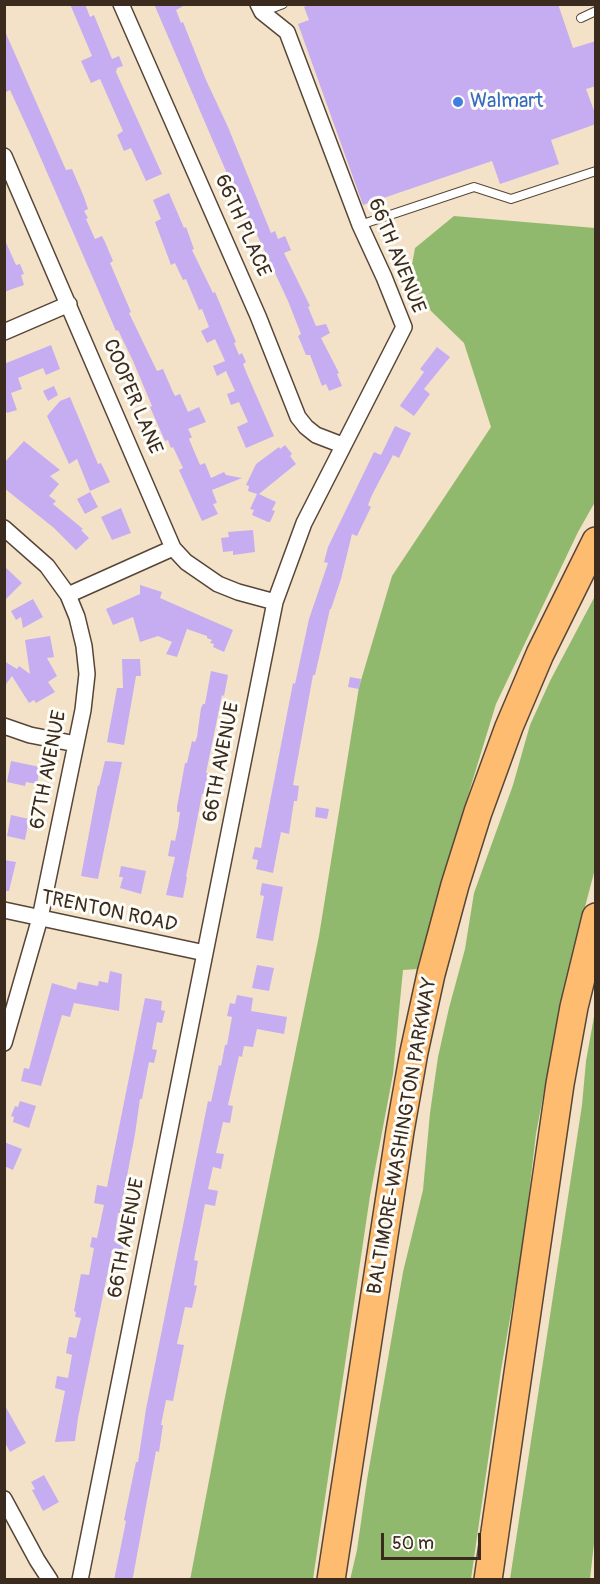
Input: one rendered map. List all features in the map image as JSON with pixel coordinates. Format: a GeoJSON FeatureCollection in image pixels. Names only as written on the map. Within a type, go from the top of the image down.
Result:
{"type":"FeatureCollection","features":[{"type":"Feature","properties":{"kind":"highway","name":"BALTIMORE-WASHINGTON PARKWAY"},"geometry":{"type":"LineString","coordinates":[[331,1580],[400,1131],[431,974],[455,885],[509,727],[540,654],[596,541]]}},
{"type":"Feature","properties":{"kind":"highway"},"geometry":{"type":"LineString","coordinates":[[488,1580],[560,1084],[574,1007],[596,917]]}},
{"type":"Feature","properties":{"kind":"street","name":"66TH PLACE"},"geometry":{"type":"LineString","coordinates":[[122,4],[258,316],[298,417],[306,428],[316,435],[342,445]]}},
{"type":"Feature","properties":{"kind":"street","name":"66TH AVENUE"},"geometry":{"type":"LineString","coordinates":[[80,1580],[275,602],[304,523],[404,327],[360,225],[287,32],[260,8]]}},
{"type":"Feature","properties":{"kind":"street","name":"COOPER LANE"},"geometry":{"type":"LineString","coordinates":[[4,156],[173,548],[203,575],[218,584],[275,602]]}},
{"type":"Feature","properties":{"kind":"street"},"geometry":{"type":"LineString","coordinates":[[4,332],[69,304]]}},
{"type":"Feature","properties":{"kind":"street","name":"67TH AVENUE"},"geometry":{"type":"LineString","coordinates":[[4,528],[47,566],[68,595],[77,617],[84,646],[87,674],[83,710],[40,918],[4,1043]]}},
{"type":"Feature","properties":{"kind":"street"},"geometry":{"type":"LineString","coordinates":[[68,595],[173,548]]}},
{"type":"Feature","properties":{"kind":"street"},"geometry":{"type":"LineString","coordinates":[[4,726],[30,735],[76,744]]}},
{"type":"Feature","properties":{"kind":"street","name":"TRENTON ROAD"},"geometry":{"type":"LineString","coordinates":[[4,910],[206,954]]}},
{"type":"Feature","properties":{"kind":"street"},"geometry":{"type":"LineString","coordinates":[[4,1499],[50,1580]]}},
{"type":"Feature","properties":{"kind":"lane"},"geometry":{"type":"LineString","coordinates":[[260,8],[283,4]]}},
{"type":"Feature","properties":{"kind":"lane"},"geometry":{"type":"LineString","coordinates":[[581,18],[596,11]]}},
{"type":"Feature","properties":{"kind":"lane"},"geometry":{"type":"LineString","coordinates":[[360,225],[474,187],[511,198],[596,171]]}},
{"type":"Feature","properties":{"kind":"green space"},"geometry":{"type":"Polygon","coordinates":[[[454,216],[595,228],[595,502],[578,532],[496,704],[440,887],[418,969],[403,970],[393,1074],[370,1196],[313,1579],[190,1580],[319,936],[359,687],[392,576],[491,427],[464,343],[431,311],[409,281],[415,248],[454,216]]]}},
{"type":"Feature","properties":{"kind":"green space"},"geometry":{"type":"Polygon","coordinates":[[[595,596],[595,869],[563,990],[536,1134],[523,1244],[501,1370],[471,1579],[350,1580],[357,1550],[403,1272],[423,1190],[438,1057],[465,949],[474,893],[513,785],[530,725],[550,681],[595,596]]]}},
{"type":"Feature","properties":{"kind":"green space"},"geometry":{"type":"Polygon","coordinates":[[[595,1011],[596,1526],[590,1579],[510,1579],[582,1105],[586,1061],[595,1011]]]}},
{"type":"Feature","properties":{"kind":"building"},"geometry":{"type":"Polygon","coordinates":[[[70,4],[85,4],[90,17],[94,15],[112,59],[119,56],[123,66],[117,68],[116,72],[162,174],[146,181],[131,148],[124,151],[117,135],[123,131],[100,79],[91,83],[81,61],[92,56],[70,4]]]}},
{"type":"Feature","properties":{"kind":"building"},"geometry":{"type":"Polygon","coordinates":[[[154,4],[187,4],[176,10],[181,23],[183,22],[271,233],[275,231],[278,239],[285,236],[291,250],[284,253],[310,306],[308,307],[316,326],[326,324],[330,333],[321,338],[339,373],[337,374],[342,386],[329,391],[326,384],[322,386],[310,355],[306,355],[298,336],[301,334],[288,301],[253,226],[250,227],[154,4]]]}},
{"type":"Feature","properties":{"kind":"building","name":"Walmart"},"geometry":{"type":"Polygon","coordinates":[[[310,4],[558,4],[573,48],[596,41],[596,86],[586,89],[596,116],[596,124],[551,140],[559,164],[500,184],[492,161],[363,205],[298,24],[309,20],[304,7],[310,4]]]}},
{"type":"Feature","properties":{"kind":"building"},"geometry":{"type":"Polygon","coordinates":[[[4,29],[66,170],[72,169],[88,209],[84,211],[95,239],[102,236],[105,242],[113,261],[110,263],[131,312],[129,313],[157,371],[163,369],[175,396],[180,394],[188,412],[199,407],[206,422],[188,429],[192,437],[189,439],[200,465],[205,463],[211,478],[224,472],[226,475],[242,478],[212,490],[217,503],[213,504],[218,514],[202,521],[179,470],[183,468],[173,447],[171,448],[168,440],[165,441],[133,361],[118,330],[116,331],[10,90],[4,93],[4,29]]]}},
{"type":"Feature","properties":{"kind":"building"},"geometry":{"type":"Polygon","coordinates":[[[169,193],[184,228],[186,227],[194,249],[192,250],[213,293],[215,292],[236,342],[234,343],[239,355],[242,353],[246,362],[243,364],[274,436],[246,448],[237,427],[248,422],[239,402],[231,405],[227,394],[235,391],[226,371],[217,376],[213,366],[225,361],[215,339],[207,343],[201,331],[209,327],[202,309],[199,310],[186,279],[183,280],[175,263],[171,265],[155,222],[161,219],[153,200],[169,193]]]}},
{"type":"Feature","properties":{"kind":"building"},"geometry":{"type":"Polygon","coordinates":[[[4,238],[16,265],[20,264],[24,274],[21,275],[24,285],[4,292],[4,238]]]}},
{"type":"Feature","properties":{"kind":"building"},"geometry":{"type":"Polygon","coordinates":[[[51,345],[60,369],[46,375],[43,368],[18,378],[22,389],[11,393],[17,410],[7,413],[4,407],[4,364],[51,345]]]}},
{"type":"Feature","properties":{"kind":"building"},"geometry":{"type":"Polygon","coordinates":[[[437,347],[450,357],[424,389],[430,394],[414,416],[400,406],[424,372],[420,369],[437,347]]]}},
{"type":"Feature","properties":{"kind":"building"},"geometry":{"type":"Polygon","coordinates":[[[54,386],[58,395],[48,401],[43,391],[54,386]]]}},
{"type":"Feature","properties":{"kind":"building"},"geometry":{"type":"Polygon","coordinates":[[[70,397],[98,464],[101,463],[110,482],[90,491],[77,459],[69,464],[47,416],[60,401],[70,397]]]}},
{"type":"Feature","properties":{"kind":"building"},"geometry":{"type":"Polygon","coordinates":[[[395,426],[411,433],[399,458],[393,455],[372,495],[368,505],[371,507],[357,536],[352,534],[341,579],[330,609],[315,675],[313,675],[293,785],[299,786],[297,801],[294,801],[289,834],[281,832],[273,873],[256,869],[258,860],[252,859],[255,847],[261,848],[293,683],[295,684],[309,619],[328,563],[324,562],[328,547],[374,452],[381,455],[395,426]]]}},
{"type":"Feature","properties":{"kind":"building"},"geometry":{"type":"Polygon","coordinates":[[[24,441],[60,470],[50,476],[59,484],[49,496],[56,501],[53,504],[83,529],[81,530],[89,538],[76,550],[54,528],[4,488],[4,463],[24,441]]]}},
{"type":"Feature","properties":{"kind":"building"},"geometry":{"type":"Polygon","coordinates":[[[285,445],[296,464],[259,494],[276,502],[272,510],[275,511],[268,522],[252,515],[254,510],[250,509],[257,494],[248,491],[249,486],[246,485],[256,464],[285,445]]]}},
{"type":"Feature","properties":{"kind":"building"},"geometry":{"type":"Polygon","coordinates":[[[90,492],[98,507],[85,514],[77,499],[90,492]]]}},
{"type":"Feature","properties":{"kind":"building"},"geometry":{"type":"Polygon","coordinates":[[[121,508],[131,533],[112,540],[101,517],[121,508]]]}},
{"type":"Feature","properties":{"kind":"building"},"geometry":{"type":"Polygon","coordinates":[[[253,530],[255,552],[233,555],[233,551],[223,552],[221,538],[229,537],[228,532],[253,530]]]}},
{"type":"Feature","properties":{"kind":"building"},"geometry":{"type":"Polygon","coordinates":[[[4,566],[22,583],[4,601],[4,566]]]}},
{"type":"Feature","properties":{"kind":"building"},"geometry":{"type":"Polygon","coordinates":[[[140,585],[162,592],[160,598],[233,630],[224,652],[213,647],[214,644],[210,643],[212,640],[207,636],[187,629],[177,657],[166,654],[172,642],[158,636],[140,642],[133,617],[113,625],[106,609],[140,594],[140,585]]]}},
{"type":"Feature","properties":{"kind":"building"},"geometry":{"type":"Polygon","coordinates":[[[33,599],[43,617],[23,628],[21,617],[16,620],[11,611],[33,599]]]}},
{"type":"Feature","properties":{"kind":"building"},"geometry":{"type":"Polygon","coordinates":[[[50,636],[54,657],[47,658],[57,676],[48,682],[55,692],[36,703],[34,700],[29,703],[12,676],[4,687],[4,661],[17,669],[19,666],[30,674],[25,640],[50,636]]]}},
{"type":"Feature","properties":{"kind":"building"},"geometry":{"type":"Polygon","coordinates":[[[122,659],[140,659],[141,676],[136,676],[124,745],[107,742],[117,688],[123,688],[122,659]]]}},
{"type":"Feature","properties":{"kind":"building"},"geometry":{"type":"Polygon","coordinates":[[[211,671],[228,675],[206,773],[208,773],[183,898],[166,895],[175,857],[168,856],[171,840],[175,841],[178,827],[180,812],[177,812],[177,807],[185,763],[187,763],[192,741],[195,742],[197,737],[201,708],[205,704],[211,671]]]}},
{"type":"Feature","properties":{"kind":"building"},"geometry":{"type":"Polygon","coordinates":[[[350,677],[361,679],[359,689],[348,687],[350,677]]]}},
{"type":"Feature","properties":{"kind":"building"},"geometry":{"type":"Polygon","coordinates":[[[11,761],[40,767],[37,784],[26,782],[25,786],[7,782],[11,761]]]}},
{"type":"Feature","properties":{"kind":"building"},"geometry":{"type":"Polygon","coordinates":[[[105,761],[122,762],[98,879],[81,876],[98,785],[105,761]]]}},
{"type":"Feature","properties":{"kind":"building"},"geometry":{"type":"Polygon","coordinates":[[[316,807],[329,809],[327,819],[315,817],[316,807]]]}},
{"type":"Feature","properties":{"kind":"building"},"geometry":{"type":"Polygon","coordinates":[[[11,815],[29,819],[25,840],[7,836],[11,815]]]}},
{"type":"Feature","properties":{"kind":"building"},"geometry":{"type":"Polygon","coordinates":[[[4,860],[16,862],[9,891],[4,891],[4,860]]]}},
{"type":"Feature","properties":{"kind":"building"},"geometry":{"type":"Polygon","coordinates":[[[121,866],[146,871],[141,894],[120,888],[123,877],[119,877],[121,866]]]}},
{"type":"Feature","properties":{"kind":"building"},"geometry":{"type":"Polygon","coordinates":[[[262,883],[283,887],[273,941],[256,938],[264,896],[260,895],[262,883]]]}},
{"type":"Feature","properties":{"kind":"building"},"geometry":{"type":"Polygon","coordinates":[[[257,965],[274,968],[269,991],[252,988],[257,965]]]}},
{"type":"Feature","properties":{"kind":"building"},"geometry":{"type":"Polygon","coordinates":[[[110,971],[122,974],[119,1011],[74,1003],[70,1017],[62,1015],[41,1086],[21,1081],[24,1068],[29,1069],[52,983],[76,990],[78,982],[98,986],[99,981],[108,983],[110,971]]]}},
{"type":"Feature","properties":{"kind":"building"},"geometry":{"type":"Polygon","coordinates":[[[237,995],[253,998],[251,1011],[287,1017],[284,1034],[257,1029],[253,1047],[244,1046],[242,1057],[239,1056],[228,1105],[233,1106],[230,1123],[223,1122],[216,1153],[224,1154],[221,1169],[213,1167],[208,1189],[218,1191],[215,1206],[205,1204],[194,1260],[198,1261],[194,1285],[197,1286],[192,1308],[185,1307],[177,1344],[184,1345],[173,1401],[166,1400],[159,1452],[156,1451],[133,1577],[131,1580],[114,1580],[208,1101],[211,1102],[219,1065],[221,1066],[225,1045],[227,1045],[232,1017],[227,1016],[230,1003],[235,1004],[237,995]]]}},
{"type":"Feature","properties":{"kind":"building"},"geometry":{"type":"Polygon","coordinates":[[[145,998],[162,1001],[161,1010],[165,1011],[162,1023],[157,1022],[152,1049],[157,1050],[154,1063],[149,1062],[142,1099],[140,1099],[120,1213],[118,1213],[114,1241],[124,1243],[122,1253],[112,1251],[75,1441],[55,1442],[65,1391],[55,1388],[57,1376],[68,1378],[72,1355],[66,1353],[69,1337],[76,1338],[81,1318],[75,1317],[76,1312],[74,1311],[81,1274],[89,1275],[94,1248],[90,1247],[92,1237],[97,1238],[104,1205],[94,1203],[97,1185],[107,1187],[145,998]]]}},
{"type":"Feature","properties":{"kind":"building"},"geometry":{"type":"Polygon","coordinates":[[[20,1101],[36,1106],[29,1128],[13,1122],[14,1117],[11,1116],[20,1101]]]}},
{"type":"Feature","properties":{"kind":"building"},"geometry":{"type":"Polygon","coordinates":[[[4,1142],[22,1149],[13,1170],[4,1166],[4,1142]]]}},
{"type":"Feature","properties":{"kind":"building"},"geometry":{"type":"Polygon","coordinates":[[[4,1404],[26,1443],[10,1452],[4,1441],[4,1404]]]}},
{"type":"Feature","properties":{"kind":"building"},"geometry":{"type":"Polygon","coordinates":[[[44,1475],[59,1502],[43,1511],[32,1490],[35,1489],[31,1482],[44,1475]]]}},
{"type":"Feature","properties":{"kind":"place","name":"Walmart"},"geometry":{"type":"Point","coordinates":[458,102]}}]}
